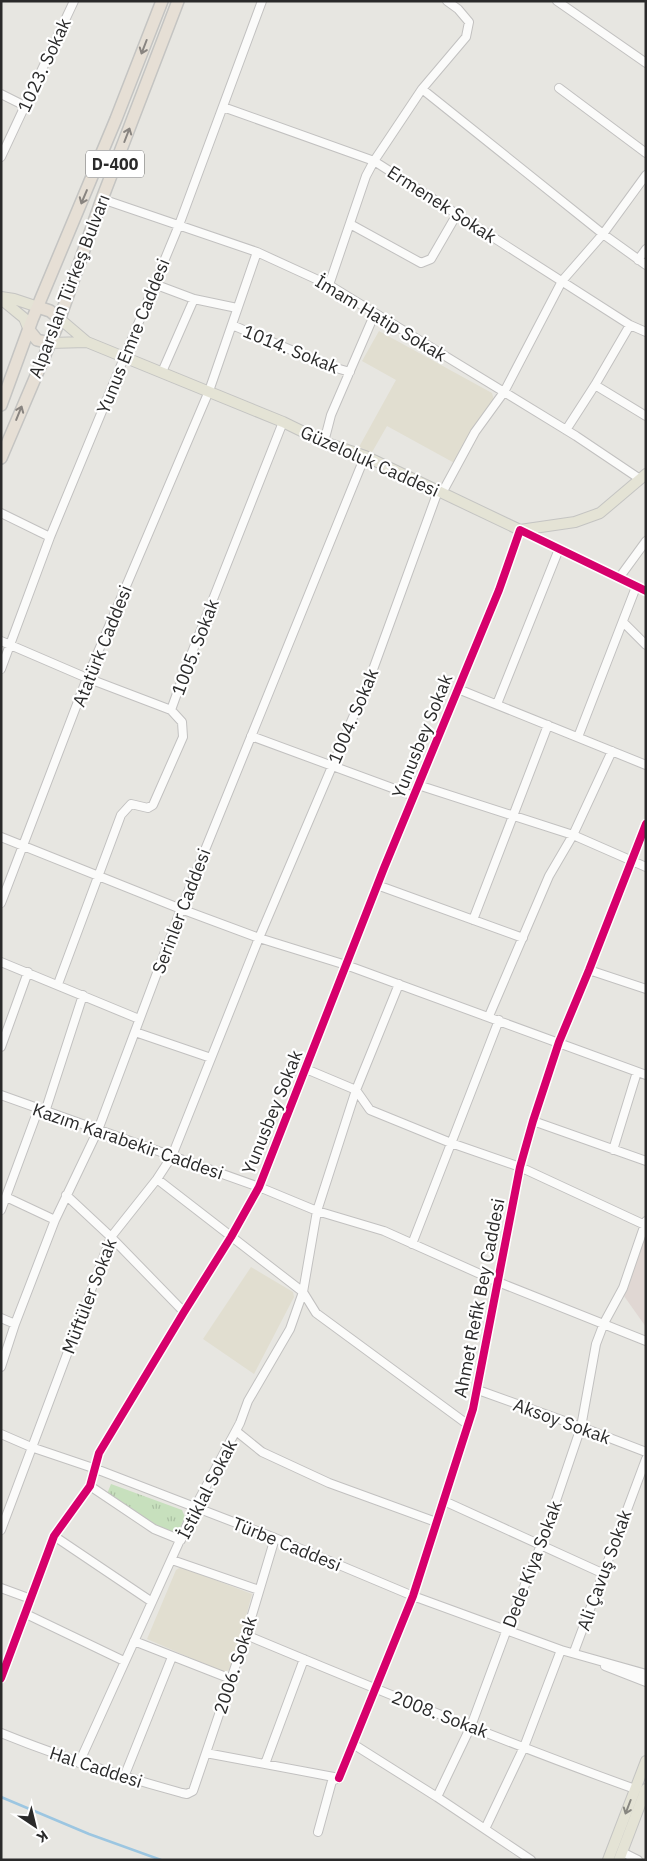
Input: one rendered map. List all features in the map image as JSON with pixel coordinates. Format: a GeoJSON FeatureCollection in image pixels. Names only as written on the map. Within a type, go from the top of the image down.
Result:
{"type":"FeatureCollection","features":[{"type":"Feature","properties":{"kind":"highway","name":"Alparslan Türkeş Bulvarı"},"geometry":{"type":"LineString","coordinates":[[1,405],[38,307],[116,119],[162,1]]}},
{"type":"Feature","properties":{"kind":"highway","name":"Alparslan Türkeş Bulvarı"},"geometry":{"type":"LineString","coordinates":[[1,458],[60,319],[102,199],[178,1]]}},
{"type":"Feature","properties":{"kind":"highway"},"geometry":{"type":"LineString","coordinates":[[38,307],[50,311],[60,319]]}},
{"type":"Feature","properties":{"kind":"highway"},"geometry":{"type":"LineString","coordinates":[[29,330],[38,340],[50,343]]}},
{"type":"Feature","properties":{"kind":"main road"},"geometry":{"type":"LineString","coordinates":[[1,298],[14,299],[38,307]]}},
{"type":"Feature","properties":{"kind":"main road"},"geometry":{"type":"LineString","coordinates":[[1,298],[24,318],[29,330]]}},
{"type":"Feature","properties":{"kind":"main road","name":"Güzeloluk Caddesi"},"geometry":{"type":"LineString","coordinates":[[60,319],[87,342],[283,422],[324,442],[364,456],[520,530]]}},
{"type":"Feature","properties":{"kind":"main road","name":"Güzeloluk Caddesi"},"geometry":{"type":"LineString","coordinates":[[50,343],[87,342]]}},
{"type":"Feature","properties":{"kind":"main road"},"geometry":{"type":"LineString","coordinates":[[520,530],[575,522],[600,513],[643,477]]}},
{"type":"Feature","properties":{"kind":"main road"},"geometry":{"type":"LineString","coordinates":[[620,1856],[640,1789],[646,1761]]}},
{"type":"Feature","properties":{"kind":"main road"},"geometry":{"type":"LineString","coordinates":[[608,1860],[640,1789]]}},
{"type":"Feature","properties":{"kind":"street","name":"1023. Sokak"},"geometry":{"type":"LineString","coordinates":[[1,157],[74,1]]}},
{"type":"Feature","properties":{"kind":"street","name":"Yunus Emre Caddesi"},"geometry":{"type":"LineString","coordinates":[[1,669],[50,537],[178,225],[262,1]]}},
{"type":"Feature","properties":{"kind":"street"},"geometry":{"type":"LineString","coordinates":[[329,285],[366,176],[374,161],[422,89],[466,37],[469,22],[458,9],[447,1]]}},
{"type":"Feature","properties":{"kind":"street"},"geometry":{"type":"LineString","coordinates":[[557,1],[646,63]]}},
{"type":"Feature","properties":{"kind":"street"},"geometry":{"type":"LineString","coordinates":[[559,88],[646,153]]}},
{"type":"Feature","properties":{"kind":"street"},"geometry":{"type":"LineString","coordinates":[[422,89],[602,234],[646,265]]}},
{"type":"Feature","properties":{"kind":"street"},"geometry":{"type":"LineString","coordinates":[[1,94],[25,106]]}},
{"type":"Feature","properties":{"kind":"street","name":"Ermenek Sokak"},"geometry":{"type":"LineString","coordinates":[[223,107],[374,161],[630,325],[646,332]]}},
{"type":"Feature","properties":{"kind":"street","name":"1004. Sokak"},"geometry":{"type":"LineString","coordinates":[[259,938],[371,675],[440,492],[475,432],[504,392],[562,281],[602,234],[646,175]]}},
{"type":"Feature","properties":{"kind":"street","name":"İmam Hatip Sokak"},"geometry":{"type":"LineString","coordinates":[[102,199],[257,252],[329,285],[643,477]]}},
{"type":"Feature","properties":{"kind":"street"},"geometry":{"type":"LineString","coordinates":[[350,224],[421,263],[432,260],[457,214]]}},
{"type":"Feature","properties":{"kind":"street"},"geometry":{"type":"LineString","coordinates":[[638,260],[646,250]]}},
{"type":"Feature","properties":{"kind":"street","name":"Atatürk Caddesi"},"geometry":{"type":"LineString","coordinates":[[1,903],[87,678],[209,391],[257,252]]}},
{"type":"Feature","properties":{"kind":"street"},"geometry":{"type":"LineString","coordinates":[[154,284],[194,299],[238,308]]}},
{"type":"Feature","properties":{"kind":"street"},"geometry":{"type":"LineString","coordinates":[[162,372],[194,299]]}},
{"type":"Feature","properties":{"kind":"street"},"geometry":{"type":"LineString","coordinates":[[324,442],[330,416],[375,313]]}},
{"type":"Feature","properties":{"kind":"street","name":"1014. Sokak"},"geometry":{"type":"LineString","coordinates":[[232,325],[329,366],[350,372]]}},
{"type":"Feature","properties":{"kind":"street"},"geometry":{"type":"LineString","coordinates":[[566,430],[630,325]]}},
{"type":"Feature","properties":{"kind":"street"},"geometry":{"type":"LineString","coordinates":[[595,385],[646,416]]}},
{"type":"Feature","properties":{"kind":"street","name":"1005. Sokak"},"geometry":{"type":"LineString","coordinates":[[58,984],[121,815],[131,804],[148,808],[153,805],[179,745],[182,736],[182,722],[171,710],[283,422]]}},
{"type":"Feature","properties":{"kind":"street","name":"Serinler Caddesi"},"geometry":{"type":"LineString","coordinates":[[1,1367],[15,1324],[55,1220],[98,1130],[181,909],[364,456]]}},
{"type":"Feature","properties":{"kind":"street"},"geometry":{"type":"LineString","coordinates":[[1,513],[50,537]]}},
{"type":"Feature","properties":{"kind":"street"},"geometry":{"type":"LineString","coordinates":[[520,530],[646,591]]}},
{"type":"Feature","properties":{"kind":"street","name":"Yunusbey Sokak"},"geometry":{"type":"LineString","coordinates":[[1,1678],[54,1536],[90,1486],[96,1470],[99,1453],[259,1188],[377,885],[499,590],[520,530]]}},
{"type":"Feature","properties":{"kind":"street"},"geometry":{"type":"LineString","coordinates":[[619,578],[646,541]]}},
{"type":"Feature","properties":{"kind":"street"},"geometry":{"type":"LineString","coordinates":[[497,704],[559,549]]}},
{"type":"Feature","properties":{"kind":"street"},"geometry":{"type":"LineString","coordinates":[[578,737],[636,587]]}},
{"type":"Feature","properties":{"kind":"street"},"geometry":{"type":"LineString","coordinates":[[623,622],[646,645]]}},
{"type":"Feature","properties":{"kind":"street"},"geometry":{"type":"LineString","coordinates":[[1,641],[87,678],[171,710]]}},
{"type":"Feature","properties":{"kind":"street"},"geometry":{"type":"LineString","coordinates":[[458,688],[646,765]]}},
{"type":"Feature","properties":{"kind":"street"},"geometry":{"type":"LineString","coordinates":[[473,920],[548,725]]}},
{"type":"Feature","properties":{"kind":"street"},"geometry":{"type":"LineString","coordinates":[[251,736],[414,796]]}},
{"type":"Feature","properties":{"kind":"street"},"geometry":{"type":"LineString","coordinates":[[489,1016],[549,876],[573,835],[612,751]]}},
{"type":"Feature","properties":{"kind":"street"},"geometry":{"type":"LineString","coordinates":[[418,785],[573,835],[630,862],[646,867]]}},
{"type":"Feature","properties":{"kind":"street","name":"Ahmet Refik Bey Caddesi"},"geometry":{"type":"LineString","coordinates":[[318,1832],[332,1781],[339,1778],[413,1596],[444,1501],[478,1390],[520,1167],[533,1121],[559,1042],[590,970],[646,824]]}},
{"type":"Feature","properties":{"kind":"street"},"geometry":{"type":"LineString","coordinates":[[1,837],[259,938],[346,965],[646,1075]]}},
{"type":"Feature","properties":{"kind":"street"},"geometry":{"type":"LineString","coordinates":[[377,885],[522,938]]}},
{"type":"Feature","properties":{"kind":"street","name":"Müftüler Sokak"},"geometry":{"type":"LineString","coordinates":[[1,1530],[111,1237],[172,1156],[259,938]]}},
{"type":"Feature","properties":{"kind":"street"},"geometry":{"type":"LineString","coordinates":[[1,962],[139,1019]]}},
{"type":"Feature","properties":{"kind":"street"},"geometry":{"type":"LineString","coordinates":[[590,970],[646,988]]}},
{"type":"Feature","properties":{"kind":"street"},"geometry":{"type":"LineString","coordinates":[[1,1047],[28,972]]}},
{"type":"Feature","properties":{"kind":"street","name":"İstiklal Sokak"},"geometry":{"type":"LineString","coordinates":[[79,1763],[195,1507],[236,1431],[248,1401],[290,1330],[303,1292],[317,1211],[356,1090],[399,984]]}},
{"type":"Feature","properties":{"kind":"street"},"geometry":{"type":"LineString","coordinates":[[1,1210],[42,1111],[83,995]]}},
{"type":"Feature","properties":{"kind":"street"},"geometry":{"type":"LineString","coordinates":[[412,1244],[499,1020]]}},
{"type":"Feature","properties":{"kind":"street"},"geometry":{"type":"LineString","coordinates":[[135,1032],[211,1058]]}},
{"type":"Feature","properties":{"kind":"street"},"geometry":{"type":"LineString","coordinates":[[306,1070],[356,1090],[370,1110],[450,1144],[520,1167],[645,1223]]}},
{"type":"Feature","properties":{"kind":"street"},"geometry":{"type":"LineString","coordinates":[[614,1150],[636,1072]]}},
{"type":"Feature","properties":{"kind":"street","name":"Kazım Karabekir Caddesi"},"geometry":{"type":"LineString","coordinates":[[1,1096],[172,1156],[317,1211],[384,1231],[498,1282],[646,1341]]}},
{"type":"Feature","properties":{"kind":"street"},"geometry":{"type":"LineString","coordinates":[[533,1121],[646,1161]]}},
{"type":"Feature","properties":{"kind":"street"},"geometry":{"type":"LineString","coordinates":[[156,1179],[303,1292],[316,1313],[467,1424]]}},
{"type":"Feature","properties":{"kind":"street"},"geometry":{"type":"LineString","coordinates":[[66,1195],[111,1237],[184,1312]]}},
{"type":"Feature","properties":{"kind":"street"},"geometry":{"type":"LineString","coordinates":[[6,1197],[55,1220]]}},
{"type":"Feature","properties":{"kind":"street","name":"Dede Kiya Sokak"},"geometry":{"type":"LineString","coordinates":[[437,1797],[472,1726],[541,1545],[581,1427],[596,1344],[604,1323],[623,1288],[645,1223]]}},
{"type":"Feature","properties":{"kind":"street"},"geometry":{"type":"LineString","coordinates":[[1,1318],[15,1324]]}},
{"type":"Feature","properties":{"kind":"street","name":"Aksoy Sokak"},"geometry":{"type":"LineString","coordinates":[[478,1390],[646,1452]]}},
{"type":"Feature","properties":{"kind":"street"},"geometry":{"type":"LineString","coordinates":[[236,1431],[262,1452],[329,1484],[436,1522]]}},
{"type":"Feature","properties":{"kind":"street","name":"Türbe Caddesi"},"geometry":{"type":"LineString","coordinates":[[1,1434],[31,1447],[275,1538],[413,1596],[561,1650],[574,1652],[645,1677]]}},
{"type":"Feature","properties":{"kind":"street","name":"Ali Çavuş Sokak"},"geometry":{"type":"LineString","coordinates":[[574,1652],[646,1459]]}},
{"type":"Feature","properties":{"kind":"street"},"geometry":{"type":"LineString","coordinates":[[90,1486],[154,1529],[181,1540]]}},
{"type":"Feature","properties":{"kind":"street"},"geometry":{"type":"LineString","coordinates":[[444,1501],[602,1573]]}},
{"type":"Feature","properties":{"kind":"street"},"geometry":{"type":"LineString","coordinates":[[54,1536],[152,1602]]}},
{"type":"Feature","properties":{"kind":"street","name":"2006. Sokak"},"geometry":{"type":"LineString","coordinates":[[193,1791],[246,1635],[275,1538]]}},
{"type":"Feature","properties":{"kind":"street"},"geometry":{"type":"LineString","coordinates":[[172,1560],[259,1590]]}},
{"type":"Feature","properties":{"kind":"street"},"geometry":{"type":"LineString","coordinates":[[1,1588],[31,1599]]}},
{"type":"Feature","properties":{"kind":"street"},"geometry":{"type":"LineString","coordinates":[[26,1614],[124,1661]]}},
{"type":"Feature","properties":{"kind":"street","name":"2008. Sokak"},"geometry":{"type":"LineString","coordinates":[[246,1635],[375,1689],[524,1747],[640,1789]]}},
{"type":"Feature","properties":{"kind":"street"},"geometry":{"type":"LineString","coordinates":[[134,1641],[231,1680]]}},
{"type":"Feature","properties":{"kind":"street"},"geometry":{"type":"LineString","coordinates":[[486,1829],[524,1747],[561,1650]]}},
{"type":"Feature","properties":{"kind":"street","name":"Türbe Caddesi"},"geometry":{"type":"LineString","coordinates":[[574,1652],[635,1678],[645,1677]]}},
{"type":"Feature","properties":{"kind":"street"},"geometry":{"type":"LineString","coordinates":[[124,1777],[172,1657]]}},
{"type":"Feature","properties":{"kind":"street"},"geometry":{"type":"LineString","coordinates":[[264,1764],[304,1659]]}},
{"type":"Feature","properties":{"kind":"street","name":"Hal Caddesi"},"geometry":{"type":"LineString","coordinates":[[1,1733],[79,1763],[124,1777],[186,1794],[193,1791]]}},
{"type":"Feature","properties":{"kind":"street"},"geometry":{"type":"LineString","coordinates":[[352,1744],[437,1797],[531,1860]]}},
{"type":"Feature","properties":{"kind":"street"},"geometry":{"type":"LineString","coordinates":[[206,1752],[339,1778]]}},
{"type":"Feature","properties":{"kind":"street"},"geometry":{"type":"LineString","coordinates":[[620,1856],[638,1860]]}},
{"type":"Feature","properties":{"kind":"shaded area"},"geometry":{"type":"Polygon","coordinates":[[[379,331],[492,393],[494,400],[458,465],[387,426],[371,454],[359,447],[396,380],[362,361],[379,331]]]}},
{"type":"Feature","properties":{"kind":"shaded area"},"geometry":{"type":"Polygon","coordinates":[[[646,1234],[646,1327],[624,1296],[646,1234]]]}},
{"type":"Feature","properties":{"kind":"shaded area"},"geometry":{"type":"Polygon","coordinates":[[[251,1267],[293,1292],[294,1297],[254,1374],[203,1339],[251,1267]]]}},
{"type":"Feature","properties":{"kind":"shaded area"},"geometry":{"type":"Polygon","coordinates":[[[181,1567],[252,1594],[232,1669],[223,1672],[147,1639],[176,1570],[181,1567]]]}},
{"type":"Feature","properties":{"kind":"green space"},"geometry":{"type":"Polygon","coordinates":[[[111,1484],[182,1510],[185,1517],[177,1535],[153,1524],[107,1494],[111,1484]]]}},
{"type":"Feature","properties":{"kind":"waterway"},"geometry":{"type":"LineString","coordinates":[[1,1797],[89,1834],[161,1860]]}},
{"type":"Feature","properties":{"kind":"cycle path"},"geometry":{"type":"LineString","coordinates":[[1,1678],[54,1536],[90,1486],[99,1453],[231,1237],[259,1187],[384,868],[499,590],[520,530],[646,591]]}},
{"type":"Feature","properties":{"kind":"cycle path"},"geometry":{"type":"LineString","coordinates":[[339,1778],[413,1596],[473,1409],[520,1167],[533,1121],[559,1042],[646,824]]}}]}
